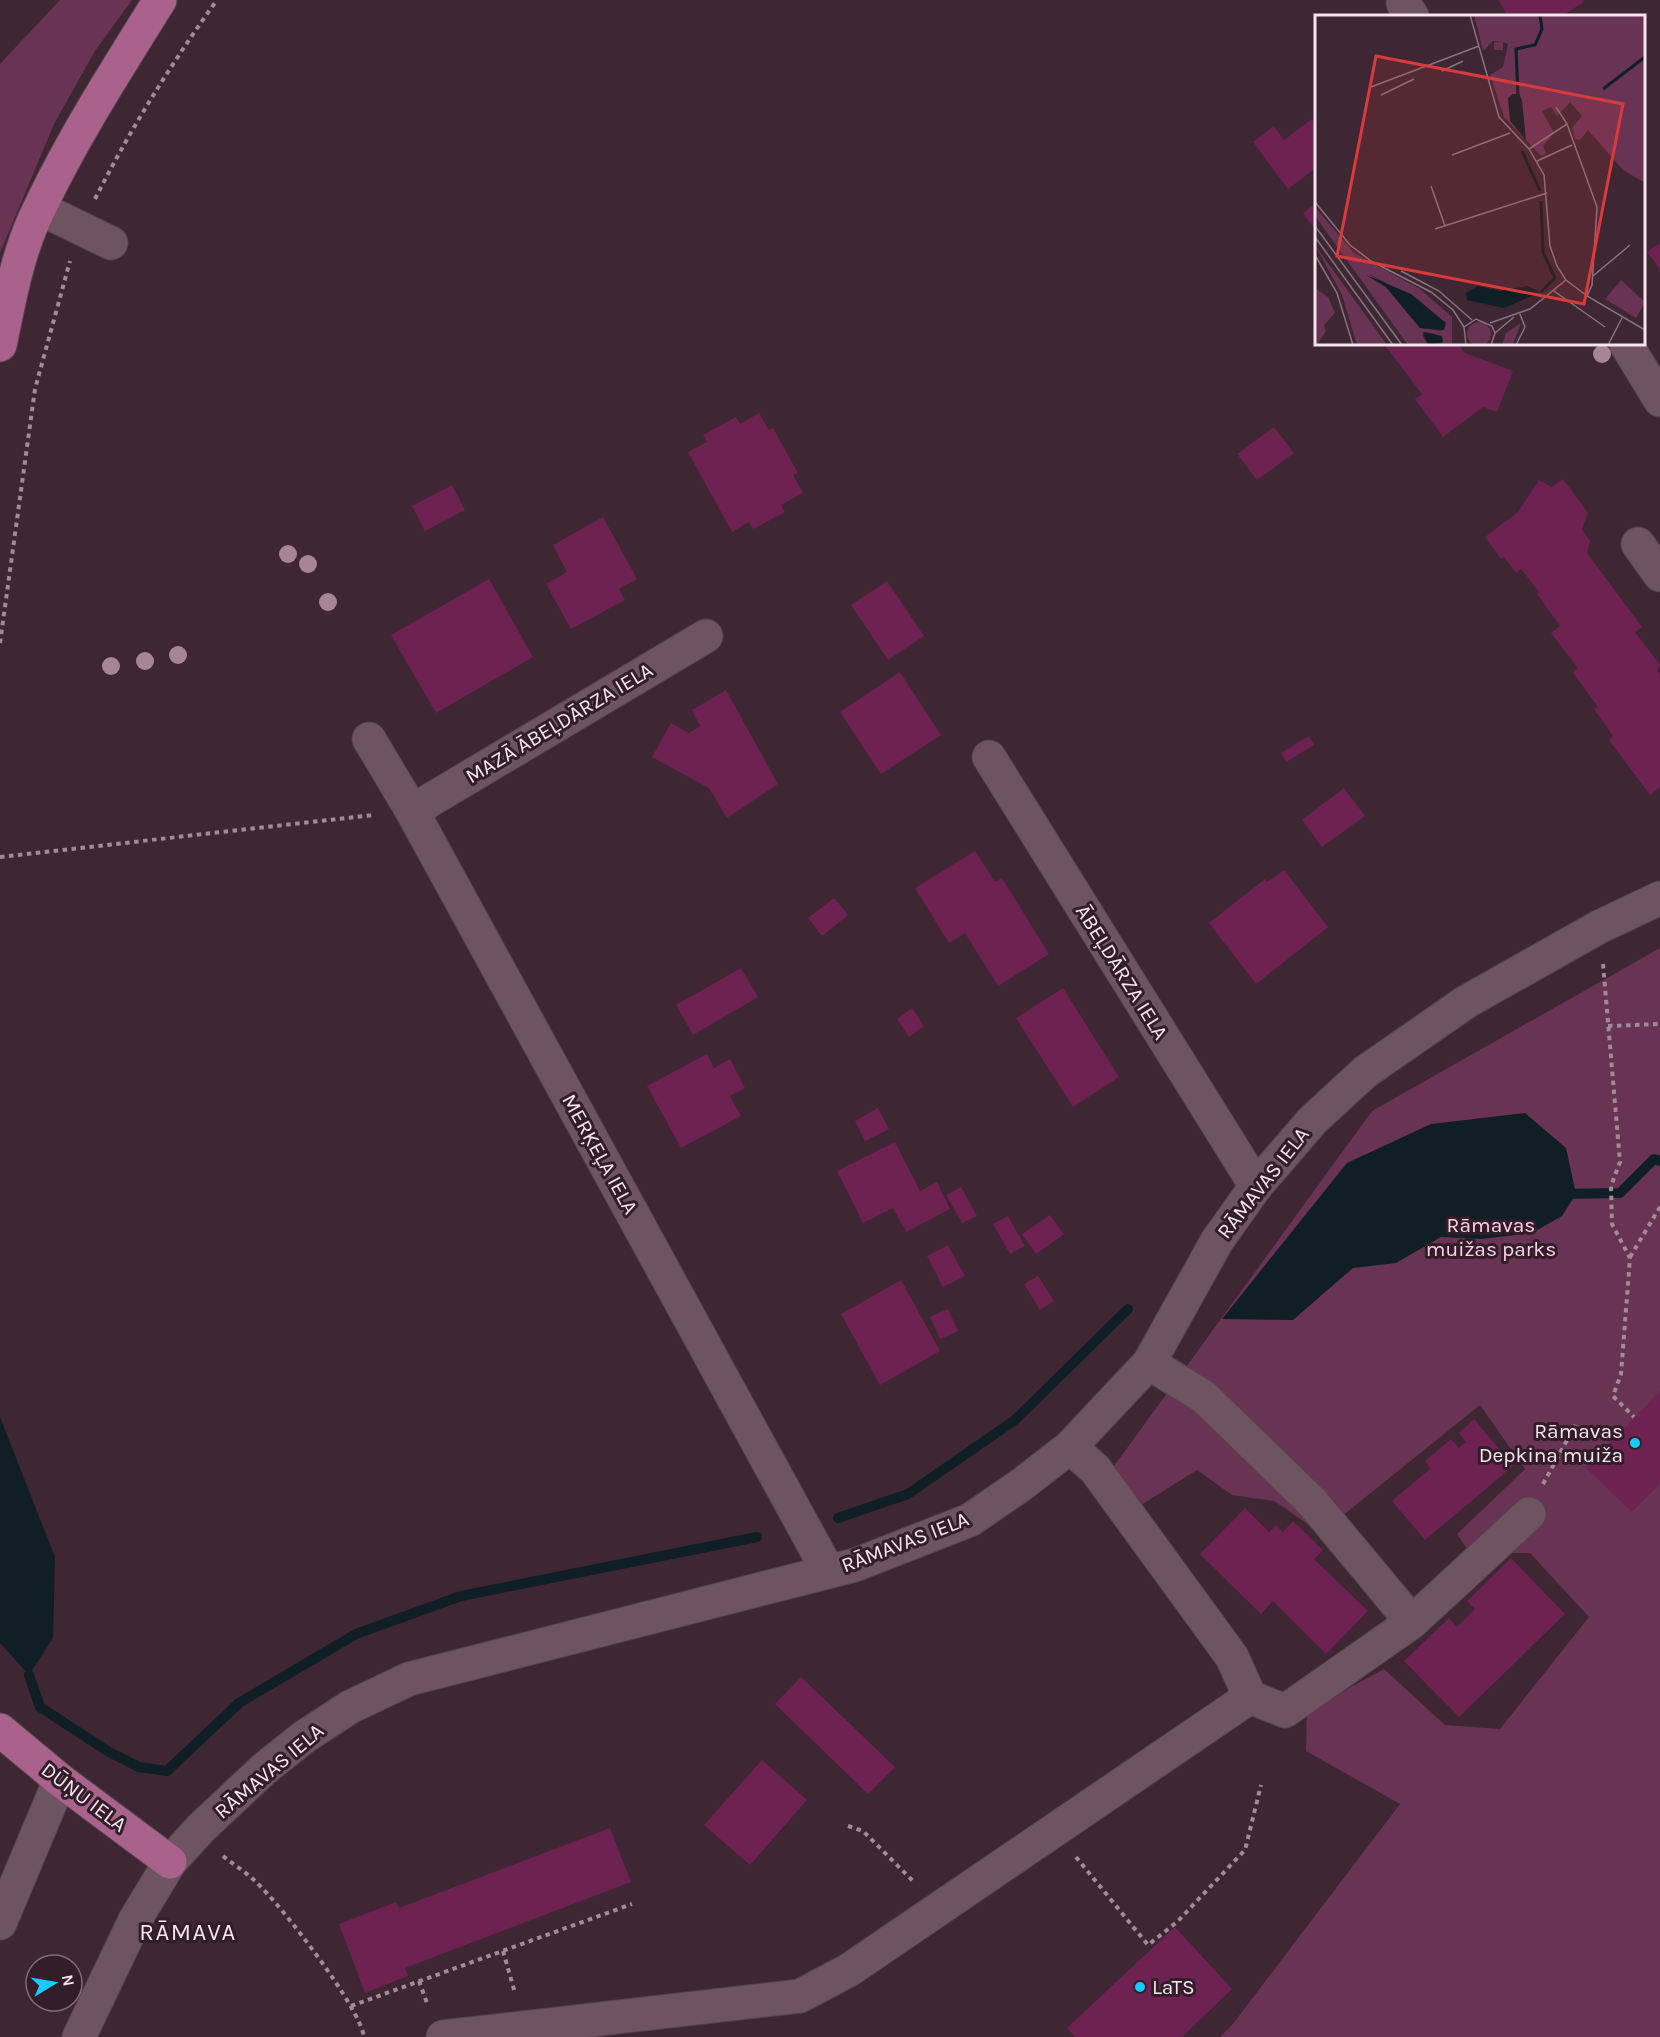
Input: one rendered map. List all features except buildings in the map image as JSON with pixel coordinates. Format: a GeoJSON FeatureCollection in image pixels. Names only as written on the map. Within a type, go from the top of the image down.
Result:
{"type":"FeatureCollection","features":[{"type":"Feature","properties":{"kind":"main road"},"geometry":{"type":"LineString","coordinates":[[0,345],[15,274],[40,209],[108,82],[160,0]]}},
{"type":"Feature","properties":{"kind":"main road","name":"DŪŅU IELA"},"geometry":{"type":"LineString","coordinates":[[0,1730],[60,1780],[170,1862]]}},
{"type":"Feature","properties":{"kind":"street"},"geometry":{"type":"LineString","coordinates":[[40,209],[97,237]]}},
{"type":"Feature","properties":{"kind":"street"},"geometry":{"type":"LineString","coordinates":[[1627,345],[1660,400]]}},
{"type":"Feature","properties":{"kind":"street"},"geometry":{"type":"LineString","coordinates":[[1638,544],[1660,575]]}},
{"type":"Feature","properties":{"kind":"street","name":"MAZĀ ĀBEĻDĀRZA IELA"},"geometry":{"type":"LineString","coordinates":[[412,811],[706,636]]}},
{"type":"Feature","properties":{"kind":"street","name":"MERĶEĻA IELA"},"geometry":{"type":"LineString","coordinates":[[369,739],[412,811],[828,1571]]}},
{"type":"Feature","properties":{"kind":"street","name":"ĀBEĻDĀRZA IELA"},"geometry":{"type":"LineString","coordinates":[[988,757],[1256,1186]]}},
{"type":"Feature","properties":{"kind":"street","name":"RĀMAVAS IELA"},"geometry":{"type":"LineString","coordinates":[[79,2037],[135,1920],[170,1862],[201,1827],[264,1769],[304,1737],[350,1707],[409,1679],[855,1566],[969,1520],[1021,1485],[1070,1447],[1149,1362],[1217,1241],[1256,1186],[1312,1121],[1365,1072],[1466,1002],[1599,927],[1660,898]]}},
{"type":"Feature","properties":{"kind":"street"},"geometry":{"type":"LineString","coordinates":[[1149,1362],[1204,1397],[1312,1502],[1412,1622]]}},
{"type":"Feature","properties":{"kind":"street"},"geometry":{"type":"LineString","coordinates":[[1070,1447],[1095,1469],[1232,1657],[1250,1697],[1285,1711],[1412,1622],[1529,1514]]}},
{"type":"Feature","properties":{"kind":"street"},"geometry":{"type":"LineString","coordinates":[[443,2037],[800,1996],[849,1970],[1250,1697]]}},
{"type":"Feature","properties":{"kind":"street"},"geometry":{"type":"LineString","coordinates":[[3,1935],[60,1780]]}},
{"type":"Feature","properties":{"kind":"path"},"geometry":{"type":"LineString","coordinates":[[0,643],[35,388],[66,270],[97,237],[125,139],[171,64],[217,0]]}},
{"type":"Feature","properties":{"kind":"path"},"geometry":{"type":"LineString","coordinates":[[0,857],[412,811]]}},
{"type":"Feature","properties":{"kind":"path"},"geometry":{"type":"LineString","coordinates":[[1599,927],[1620,1162],[1611,1186],[1612,1224],[1630,1258]]}},
{"type":"Feature","properties":{"kind":"path"},"geometry":{"type":"LineString","coordinates":[[1608,1026],[1660,1024]]}},
{"type":"Feature","properties":{"kind":"path"},"geometry":{"type":"LineString","coordinates":[[1634,1417],[1613,1396],[1621,1374],[1630,1258],[1660,1207]]}},
{"type":"Feature","properties":{"kind":"path"},"geometry":{"type":"LineString","coordinates":[[1529,1514],[1551,1466],[1576,1424]]}},
{"type":"Feature","properties":{"kind":"path"},"geometry":{"type":"LineString","coordinates":[[1053,1829],[1148,1945],[1177,1922],[1245,1850],[1261,1785]]}},
{"type":"Feature","properties":{"kind":"path"},"geometry":{"type":"LineString","coordinates":[[848,1826],[863,1831],[939,1907]]}},
{"type":"Feature","properties":{"kind":"path"},"geometry":{"type":"LineString","coordinates":[[215,1851],[256,1881],[291,1922],[351,2006],[364,2037]]}},
{"type":"Feature","properties":{"kind":"path"},"geometry":{"type":"LineString","coordinates":[[351,2006],[632,1904]]}},
{"type":"Feature","properties":{"kind":"path"},"geometry":{"type":"LineString","coordinates":[[503,1951],[526,2029]]}},
{"type":"Feature","properties":{"kind":"green space"},"geometry":{"type":"Polygon","coordinates":[[[60,0],[132,0],[95,51],[54,124],[0,253],[0,64],[60,0]]]}},
{"type":"Feature","properties":{"kind":"green space","name":"Rāmavas muižas parks"},"geometry":{"type":"Polygon","coordinates":[[[1660,948],[1660,2037],[1220,2037],[1232,2025],[1400,1804],[1306,1751],[1307,1711],[1384,1669],[1445,1725],[1500,1729],[1589,1617],[1530,1553],[1506,1553],[1483,1573],[1457,1534],[1525,1469],[1480,1405],[1321,1533],[1274,1501],[1232,1495],[1197,1470],[1141,1505],[1114,1466],[1372,1111],[1660,948]]]}},
{"type":"Feature","properties":{"kind":"shaded area"},"geometry":{"type":"Polygon","coordinates":[[[1525,1113],[1566,1148],[1576,1194],[1562,1216],[1532,1233],[1481,1239],[1441,1237],[1396,1263],[1353,1268],[1293,1320],[1222,1319],[1347,1163],[1431,1124],[1525,1113]]]}},
{"type":"Feature","properties":{"kind":"shaded area"},"geometry":{"type":"Polygon","coordinates":[[[0,1417],[55,1557],[53,1638],[29,1675],[0,1643],[0,1417]]]}},
{"type":"Feature","properties":{"kind":"waterway"},"geometry":{"type":"LineString","coordinates":[[1562,1194],[1620,1193],[1654,1159],[1660,1161]]}},
{"type":"Feature","properties":{"kind":"waterway"},"geometry":{"type":"LineString","coordinates":[[838,1518],[908,1494],[1015,1420],[1128,1309]]}},
{"type":"Feature","properties":{"kind":"waterway"},"geometry":{"type":"LineString","coordinates":[[29,1675],[40,1707],[109,1752],[139,1767],[167,1771],[239,1703],[356,1634],[461,1596],[757,1537]]}},
{"type":"Feature","properties":{"kind":"place","name":"Rāmavas Depkina muiža"},"geometry":{"type":"Point","coordinates":[1635,1443]}},
{"type":"Feature","properties":{"kind":"place","name":"LaTS"},"geometry":{"type":"Point","coordinates":[1140,1987]}},
{"type":"Feature","properties":{"kind":"district","name":"RĀMAVA"},"geometry":{"type":"Point","coordinates":[188,1932]}}]}
